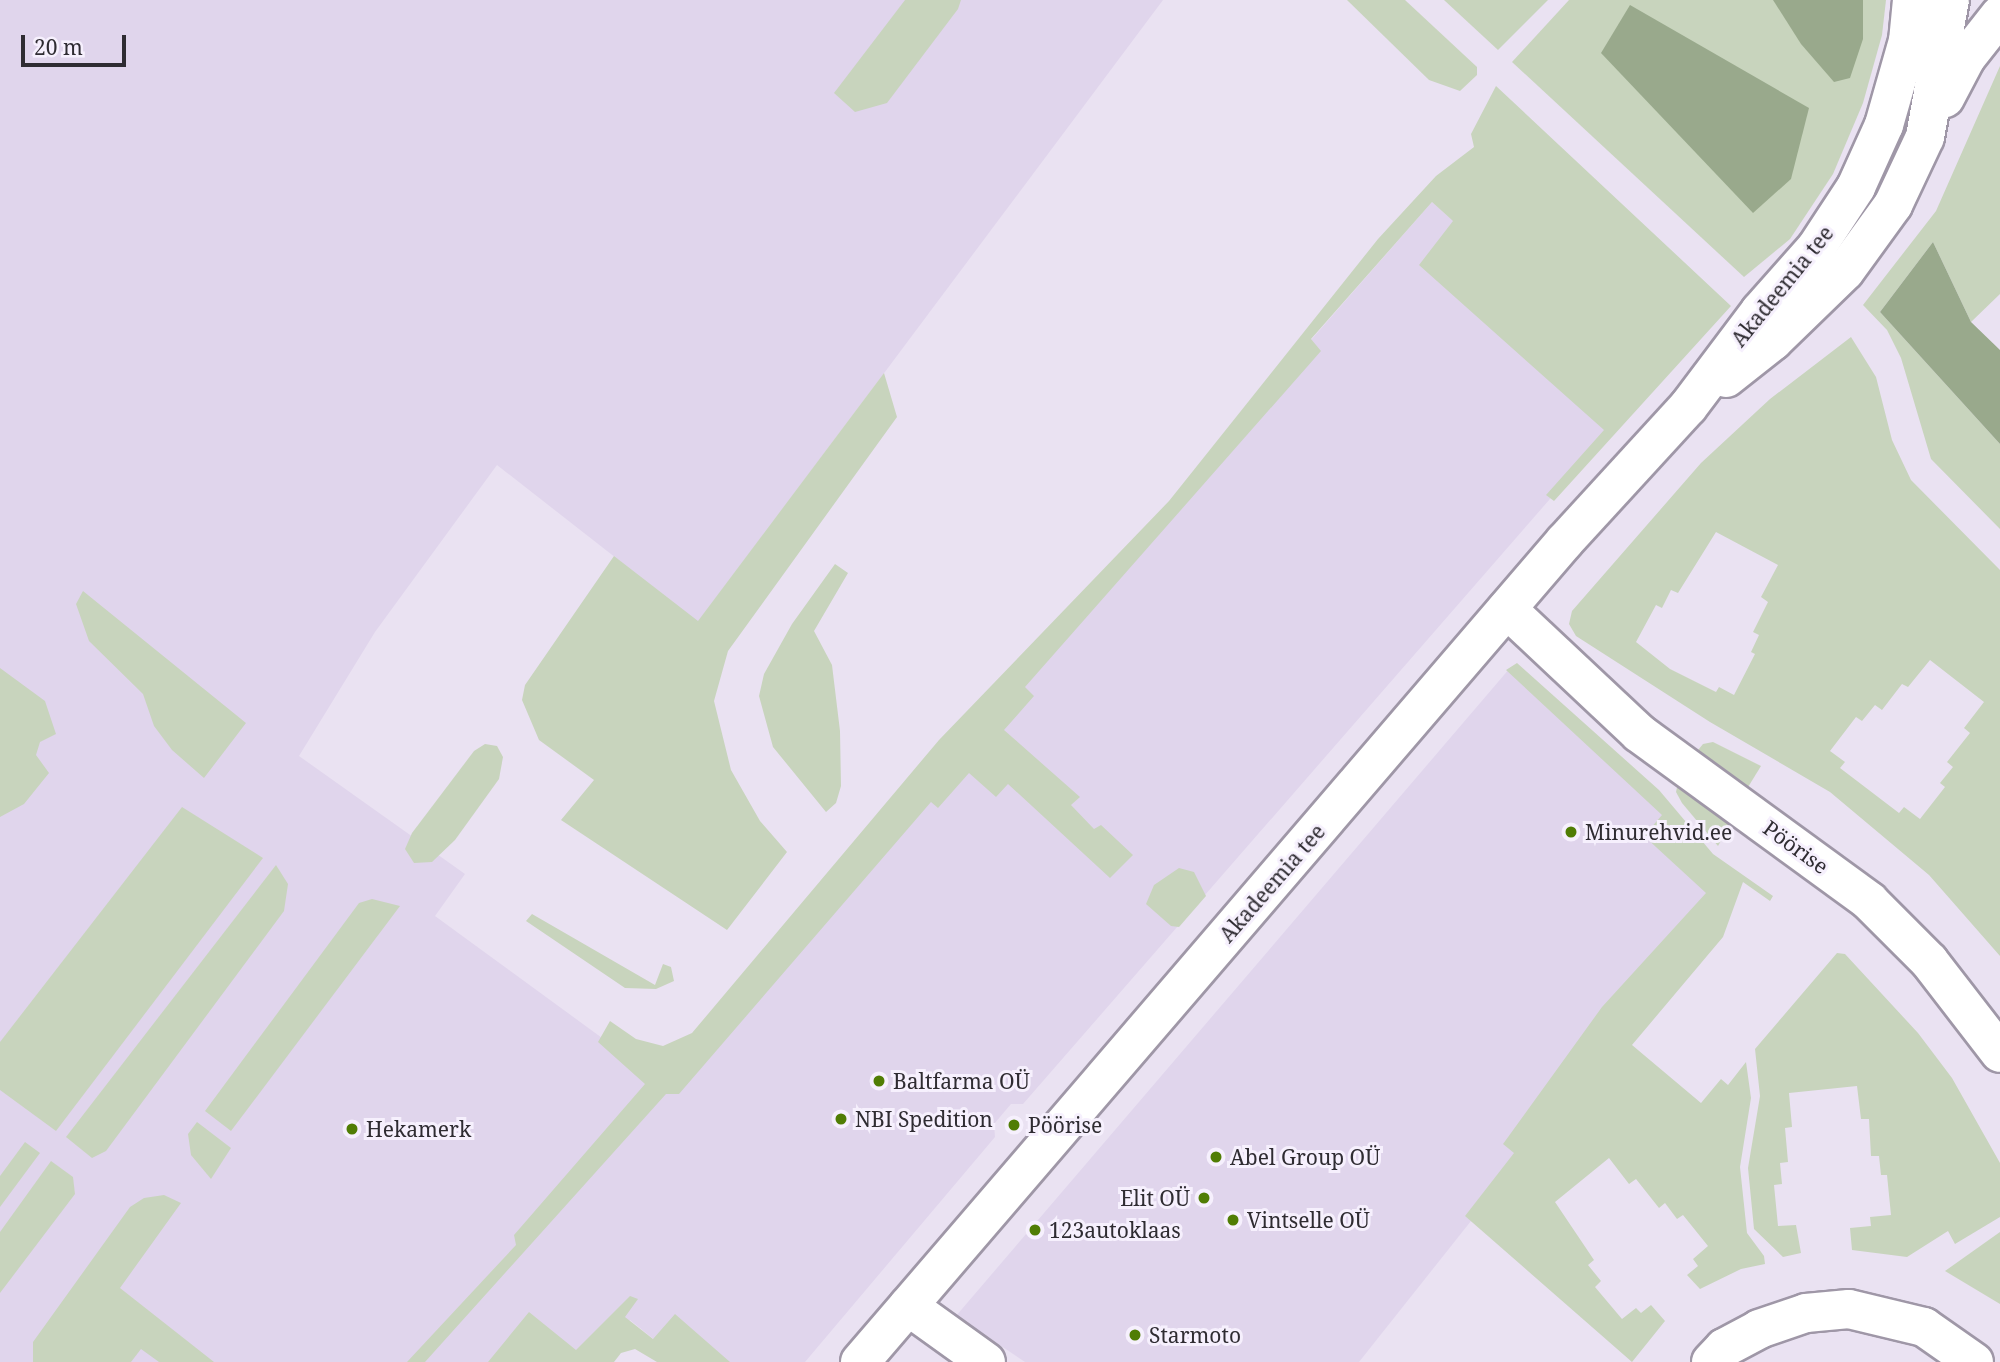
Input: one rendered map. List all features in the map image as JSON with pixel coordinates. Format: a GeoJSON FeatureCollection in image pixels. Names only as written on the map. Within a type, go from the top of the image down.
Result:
{"type":"FeatureCollection","features":[{"type":"Feature","properties":{"kind":"main road","name":"Akadeemia tee"},"geometry":{"type":"LineString","coordinates":[[860,1362],[1507,609],[1688,407],[1760,311],[1816,248],[1856,187],[1884,125],[1908,41],[1912,0]]}},
{"type":"Feature","properties":{"kind":"main road","name":"Akadeemia tee"},"geometry":{"type":"LineString","coordinates":[[1688,407],[1773,341],[1844,271],[1893,205],[1926,137],[1950,0]]}},
{"type":"Feature","properties":{"kind":"main road"},"geometry":{"type":"LineString","coordinates":[[1926,137],[1966,58],[2000,15]]}},
{"type":"Feature","properties":{"kind":"main road","name":"Pöörise"},"geometry":{"type":"LineString","coordinates":[[1507,609],[1639,733],[1869,901],[1929,961],[2000,1053]]}},
{"type":"Feature","properties":{"kind":"main road"},"geometry":{"type":"LineString","coordinates":[[908,1306],[986,1362]]}},
{"type":"Feature","properties":{"kind":"main road"},"geometry":{"type":"LineString","coordinates":[[1711,1362],[1724,1348],[1759,1329],[1806,1313],[1849,1309],[1924,1326],[1975,1362]]}},
{"type":"Feature","properties":{"kind":"shaded area"},"geometry":{"type":"Polygon","coordinates":[[[0,0],[1163,0],[698,622],[497,465],[375,632],[299,756],[465,874],[435,916],[661,1081],[1432,202],[1644,391],[1023,1104],[1011,1104],[994,1124],[995,1137],[805,1362],[682,1362],[630,1320],[593,1362],[0,1362],[0,0]]]}},
{"type":"Feature","properties":{"kind":"shaded area"},"geometry":{"type":"Polygon","coordinates":[[[1510,668],[1741,881],[1359,1362],[1025,1362],[956,1316],[1510,668]]]}},
{"type":"Feature","properties":{"kind":"green space"},"geometry":{"type":"Polygon","coordinates":[[[905,0],[961,0],[958,9],[887,103],[855,112],[834,93],[905,0]]]}},
{"type":"Feature","properties":{"kind":"green space"},"geometry":{"type":"Polygon","coordinates":[[[1347,0],[1405,0],[1477,67],[1477,75],[1460,91],[1429,80],[1347,0]]]}},
{"type":"Feature","properties":{"kind":"green space"},"geometry":{"type":"Polygon","coordinates":[[[1444,0],[1548,0],[1498,50],[1444,0]]]}},
{"type":"Feature","properties":{"kind":"green space"},"geometry":{"type":"Polygon","coordinates":[[[1569,0],[1886,0],[1882,35],[1863,103],[1833,174],[1790,239],[1744,277],[1512,62],[1569,0]]]}},
{"type":"Feature","properties":{"kind":"green space"},"geometry":{"type":"Polygon","coordinates":[[[1773,0],[1863,0],[1863,39],[1850,78],[1834,82],[1801,44],[1773,0]]]}},
{"type":"Feature","properties":{"kind":"green space"},"geometry":{"type":"Polygon","coordinates":[[[1630,5],[1809,108],[1791,179],[1753,213],[1601,53],[1630,5]]]}},
{"type":"Feature","properties":{"kind":"green space"},"geometry":{"type":"Polygon","coordinates":[[[2000,66],[2000,294],[1971,322],[1933,242],[1880,312],[2000,444],[2000,529],[1931,459],[1901,358],[1887,330],[1863,305],[1936,211],[2000,66]]]}},
{"type":"Feature","properties":{"kind":"green space"},"geometry":{"type":"Polygon","coordinates":[[[1496,86],[1731,306],[1554,501],[1546,495],[1604,430],[1419,265],[1453,221],[1432,202],[1311,339],[1321,351],[1025,687],[1034,696],[1004,730],[1080,797],[1071,805],[1094,829],[1101,825],[1133,855],[1110,878],[1008,784],[996,797],[969,773],[938,808],[931,802],[679,1094],[666,1094],[425,1362],[407,1362],[516,1245],[514,1235],[645,1084],[598,1042],[610,1021],[636,1039],[663,1046],[692,1033],[939,740],[1169,501],[1378,239],[1436,176],[1474,147],[1471,134],[1496,86]]]}},
{"type":"Feature","properties":{"kind":"green space"},"geometry":{"type":"Polygon","coordinates":[[[1933,242],[1971,322],[2000,350],[2000,444],[1880,312],[1933,242]]]}},
{"type":"Feature","properties":{"kind":"green space"},"geometry":{"type":"Polygon","coordinates":[[[1851,337],[1876,377],[1892,440],[1911,480],[2000,570],[2000,956],[1929,875],[1830,792],[1710,722],[1576,636],[1569,624],[1572,611],[1701,463],[1770,399],[1851,337]],[[1716,532],[1678,593],[1671,590],[1662,608],[1656,605],[1636,642],[1670,669],[1716,692],[1719,687],[1734,695],[1755,654],[1751,652],[1759,635],[1753,632],[1768,602],[1761,597],[1778,565],[1716,532]],[[1930,660],[1908,687],[1902,684],[1882,710],[1875,705],[1862,721],[1856,717],[1830,751],[1845,762],[1840,768],[1899,813],[1904,807],[1920,819],[1945,787],[1940,783],[1953,767],[1947,762],[1970,733],[1964,728],[1984,702],[1930,660]]]}},
{"type":"Feature","properties":{"kind":"green space"},"geometry":{"type":"Polygon","coordinates":[[[884,373],[897,417],[728,651],[714,701],[731,770],[760,821],[787,852],[727,930],[561,820],[594,780],[539,740],[522,700],[525,685],[614,556],[698,621],[884,373]]]}},
{"type":"Feature","properties":{"kind":"green space"},"geometry":{"type":"Polygon","coordinates":[[[835,564],[848,573],[814,631],[832,665],[840,731],[841,786],[836,803],[826,812],[773,747],[759,696],[764,674],[792,624],[835,564]]]}},
{"type":"Feature","properties":{"kind":"green space"},"geometry":{"type":"Polygon","coordinates":[[[83,591],[246,723],[204,778],[172,750],[154,726],[143,694],[89,641],[76,604],[83,591]]]}},
{"type":"Feature","properties":{"kind":"green space"},"geometry":{"type":"Polygon","coordinates":[[[1517,663],[1659,790],[1713,854],[1773,896],[1770,901],[1743,882],[1723,937],[1632,1045],[1701,1103],[1721,1079],[1728,1085],[1746,1062],[1751,1098],[1740,1167],[1747,1233],[1764,1256],[1765,1264],[1741,1269],[1700,1289],[1687,1275],[1698,1266],[1693,1259],[1708,1246],[1683,1215],[1677,1219],[1665,1203],[1659,1208],[1636,1179],[1629,1184],[1609,1158],[1555,1202],[1594,1260],[1588,1265],[1601,1281],[1595,1287],[1622,1319],[1636,1308],[1641,1313],[1651,1305],[1665,1321],[1632,1362],[1465,1216],[1514,1153],[1503,1144],[1602,1007],[1706,893],[1644,836],[1662,815],[1506,670],[1517,663]]]}},
{"type":"Feature","properties":{"kind":"green space"},"geometry":{"type":"Polygon","coordinates":[[[0,668],[45,701],[56,734],[40,742],[36,755],[49,773],[24,804],[0,817],[0,668]]]}},
{"type":"Feature","properties":{"kind":"green space"},"geometry":{"type":"Polygon","coordinates":[[[1713,742],[1761,766],[1745,792],[1694,755],[1703,744],[1713,742]]]}},
{"type":"Feature","properties":{"kind":"green space"},"geometry":{"type":"Polygon","coordinates":[[[485,744],[497,746],[503,757],[499,779],[455,840],[432,862],[414,863],[405,849],[412,833],[474,751],[485,744]]]}},
{"type":"Feature","properties":{"kind":"green space"},"geometry":{"type":"Polygon","coordinates":[[[1678,783],[1733,820],[1718,846],[1682,803],[1676,792],[1678,783]]]}},
{"type":"Feature","properties":{"kind":"green space"},"geometry":{"type":"Polygon","coordinates":[[[182,807],[263,858],[56,1131],[0,1090],[0,1042],[182,807]]]}},
{"type":"Feature","properties":{"kind":"green space"},"geometry":{"type":"Polygon","coordinates":[[[276,865],[288,884],[284,911],[106,1151],[92,1158],[66,1137],[276,865]]]}},
{"type":"Feature","properties":{"kind":"green space"},"geometry":{"type":"Polygon","coordinates":[[[1179,868],[1194,872],[1206,896],[1179,927],[1171,926],[1146,904],[1154,885],[1179,868]]]}},
{"type":"Feature","properties":{"kind":"green space"},"geometry":{"type":"Polygon","coordinates":[[[372,899],[400,906],[231,1131],[205,1111],[359,903],[372,899]]]}},
{"type":"Feature","properties":{"kind":"green space"},"geometry":{"type":"Polygon","coordinates":[[[532,914],[655,985],[663,964],[671,967],[674,981],[656,989],[625,988],[526,921],[532,914]]]}},
{"type":"Feature","properties":{"kind":"green space"},"geometry":{"type":"Polygon","coordinates":[[[1837,953],[1845,954],[1918,1033],[1952,1078],[2000,1163],[2000,1217],[1955,1244],[1948,1231],[1907,1257],[1852,1250],[1850,1228],[1871,1226],[1870,1217],[1891,1215],[1887,1175],[1881,1175],[1879,1156],[1871,1156],[1869,1119],[1861,1119],[1857,1086],[1789,1093],[1792,1127],[1785,1128],[1788,1162],[1780,1163],[1782,1184],[1774,1185],[1778,1226],[1796,1225],[1801,1253],[1783,1257],[1754,1229],[1748,1168],[1760,1096],[1755,1049],[1837,953]]]}},
{"type":"Feature","properties":{"kind":"green space"},"geometry":{"type":"Polygon","coordinates":[[[197,1122],[231,1148],[211,1179],[191,1155],[188,1134],[197,1122]]]}},
{"type":"Feature","properties":{"kind":"green space"},"geometry":{"type":"Polygon","coordinates":[[[25,1142],[40,1153],[0,1207],[0,1176],[25,1142]]]}},
{"type":"Feature","properties":{"kind":"green space"},"geometry":{"type":"Polygon","coordinates":[[[51,1161],[73,1177],[75,1194],[0,1293],[0,1232],[51,1161]]]}},
{"type":"Feature","properties":{"kind":"green space"},"geometry":{"type":"Polygon","coordinates":[[[164,1195],[181,1203],[120,1288],[214,1362],[159,1362],[141,1349],[131,1362],[33,1362],[33,1342],[130,1207],[144,1198],[164,1195]]]}},
{"type":"Feature","properties":{"kind":"green space"},"geometry":{"type":"Polygon","coordinates":[[[2000,1232],[2000,1304],[1945,1271],[2000,1232]]]}},
{"type":"Feature","properties":{"kind":"green space"},"geometry":{"type":"Polygon","coordinates":[[[630,1296],[638,1299],[625,1317],[653,1339],[675,1314],[730,1362],[657,1362],[635,1349],[621,1353],[614,1362],[488,1362],[529,1312],[576,1350],[630,1296]]]}},
{"type":"Feature","properties":{"kind":"place","name":"Minurehvid.ee"},"geometry":{"type":"Point","coordinates":[1571,832]}},
{"type":"Feature","properties":{"kind":"place","name":"Baltfarma OÜ"},"geometry":{"type":"Point","coordinates":[879,1081]}},
{"type":"Feature","properties":{"kind":"place","name":"NBI Spedition"},"geometry":{"type":"Point","coordinates":[841,1119]}},
{"type":"Feature","properties":{"kind":"place","name":"Pöörise"},"geometry":{"type":"Point","coordinates":[1014,1125]}},
{"type":"Feature","properties":{"kind":"place","name":"Hekamerk"},"geometry":{"type":"Point","coordinates":[352,1129]}},
{"type":"Feature","properties":{"kind":"place","name":"Abel Group OÜ"},"geometry":{"type":"Point","coordinates":[1216,1157]}},
{"type":"Feature","properties":{"kind":"place","name":"Elit OÜ"},"geometry":{"type":"Point","coordinates":[1204,1198]}},
{"type":"Feature","properties":{"kind":"place","name":"Vintselle OÜ"},"geometry":{"type":"Point","coordinates":[1233,1220]}},
{"type":"Feature","properties":{"kind":"place","name":"123autoklaas"},"geometry":{"type":"Point","coordinates":[1035,1230]}},
{"type":"Feature","properties":{"kind":"place","name":"Starmoto"},"geometry":{"type":"Point","coordinates":[1135,1335]}}]}
